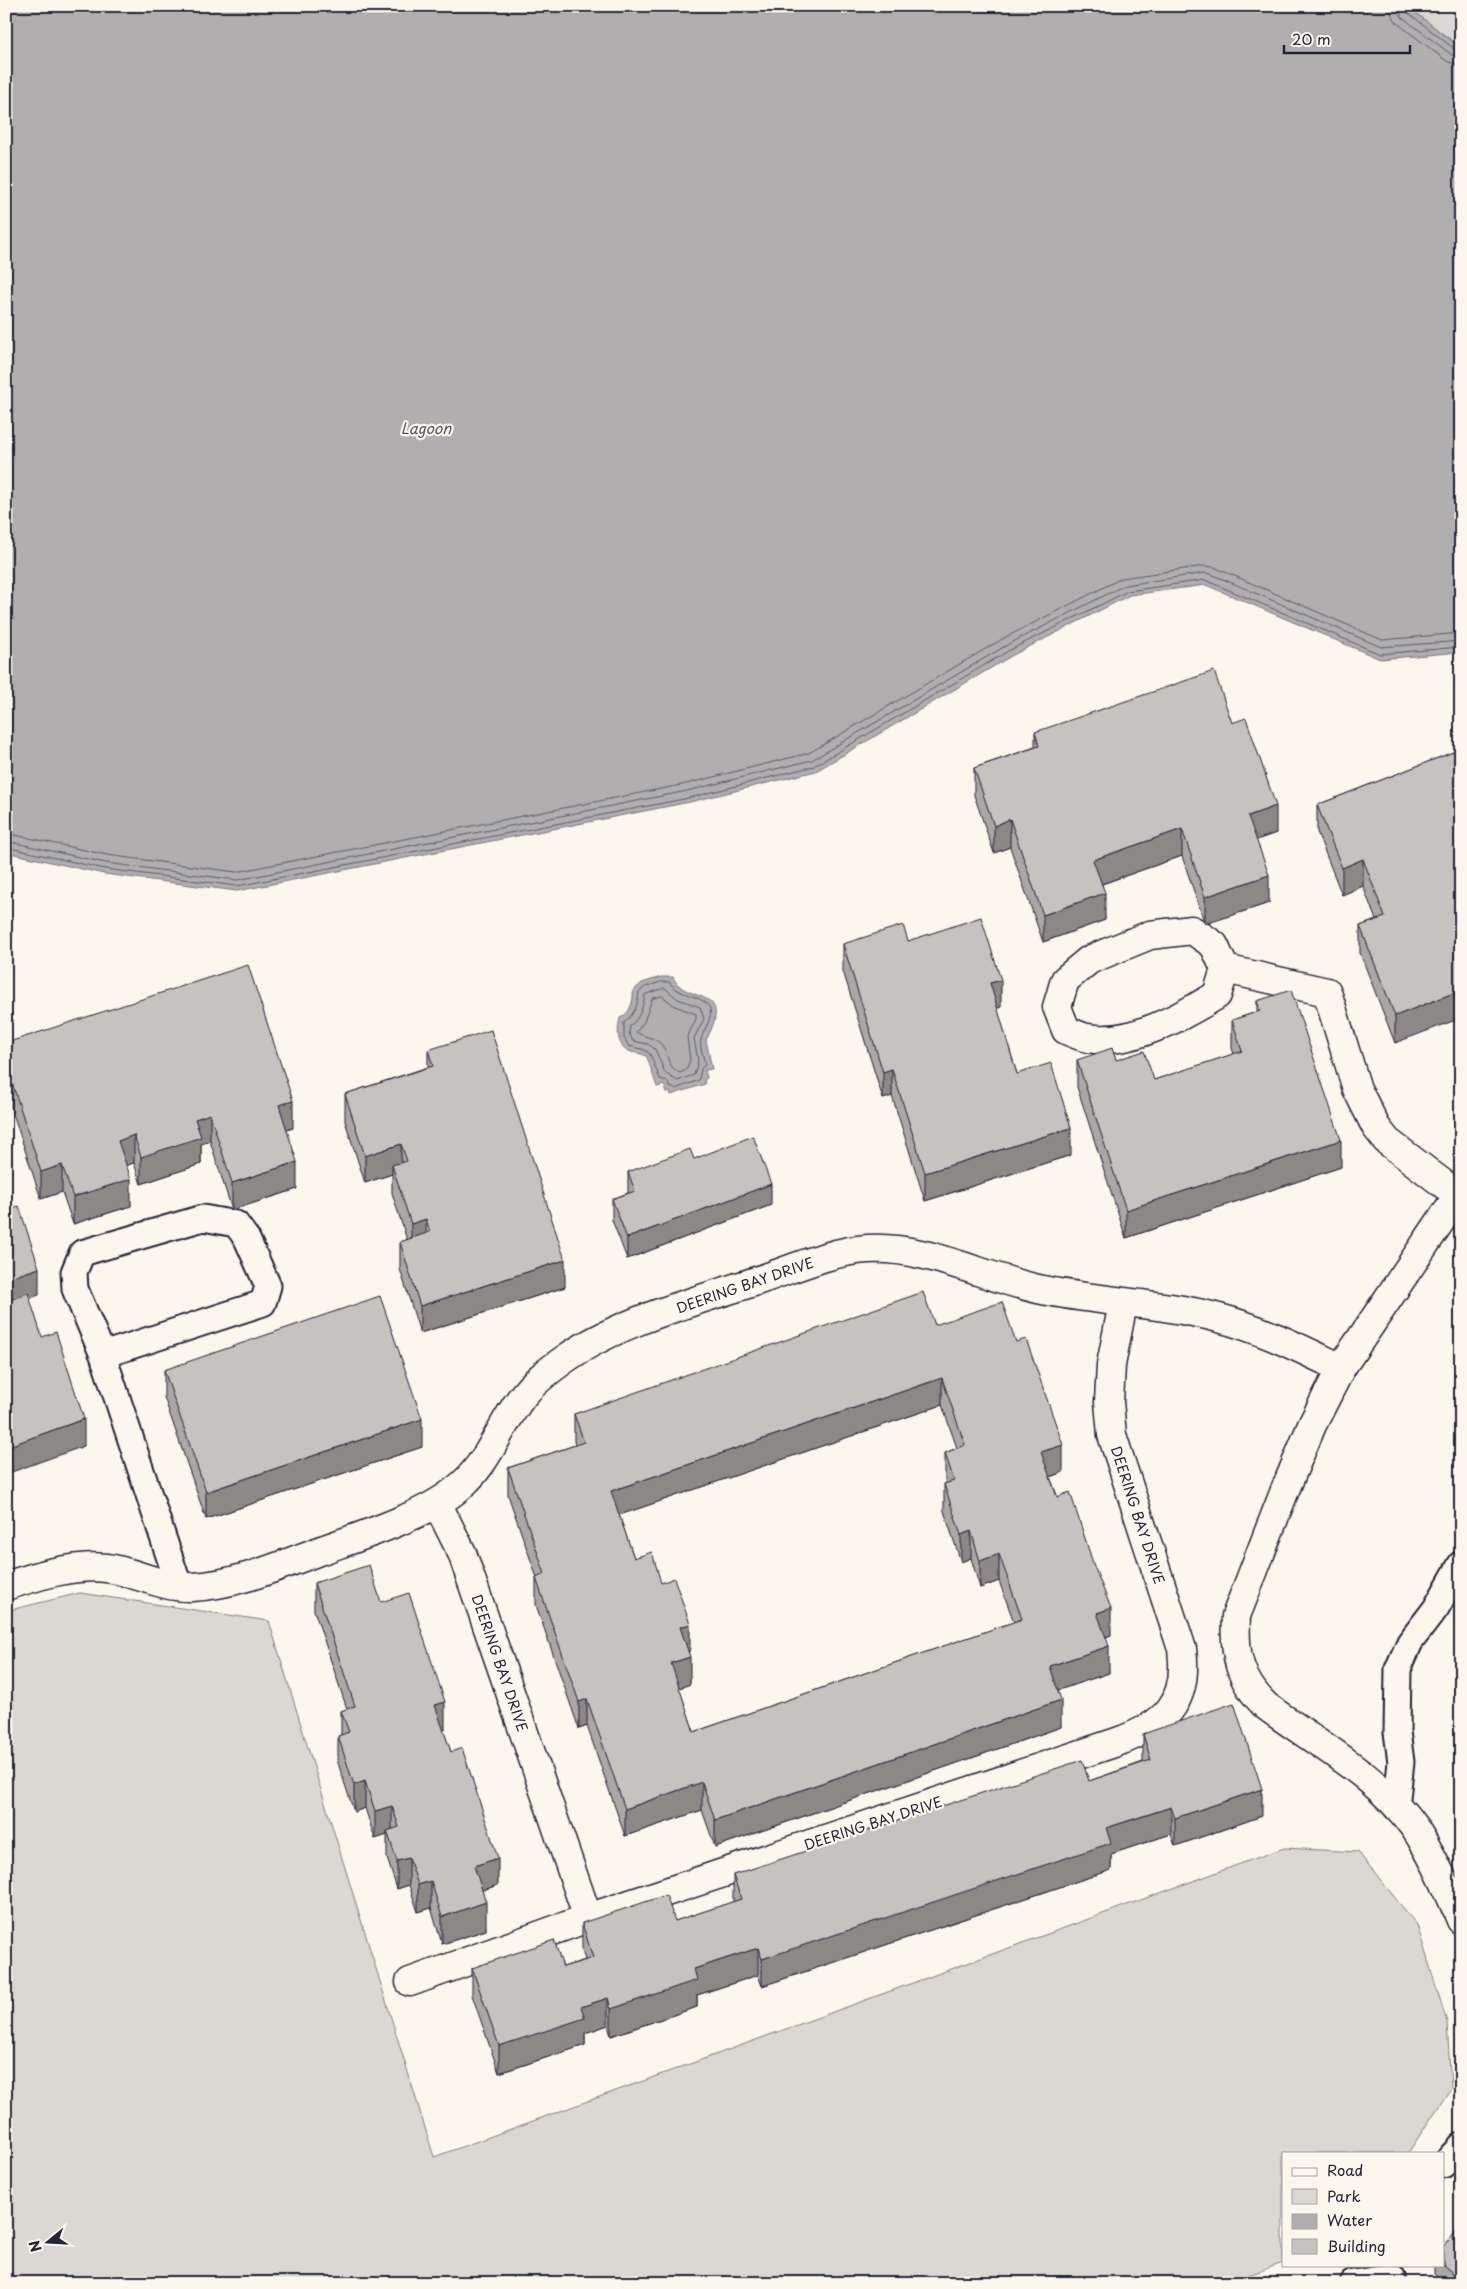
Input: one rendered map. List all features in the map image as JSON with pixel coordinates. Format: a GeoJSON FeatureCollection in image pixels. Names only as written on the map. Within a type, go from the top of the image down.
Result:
{"type":"FeatureCollection","features":[{"type":"Feature","properties":{"kind":"street"},"geometry":{"type":"LineString","coordinates":[[1192,930],[1214,946],[1225,969],[1217,995],[1182,1016],[1127,1037],[1088,1038],[1066,1030],[1057,1007],[1065,980],[1089,960],[1150,935],[1192,930]]}},
{"type":"Feature","properties":{"kind":"street"},"geometry":{"type":"LineString","coordinates":[[1225,969],[1326,992],[1357,1089],[1376,1127],[1387,1141],[1459,1193],[1341,1368],[1312,1425],[1239,1607],[1235,1631],[1237,1662],[1253,1694],[1266,1706],[1355,1768],[1396,1807],[1414,1827],[1461,1920]]}},
{"type":"Feature","properties":{"kind":"street","name":"DEERING BAY DRIVE"},"geometry":{"type":"LineString","coordinates":[[6,1586],[34,1577],[73,1569],[106,1568],[167,1585],[194,1587],[230,1581],[271,1569],[397,1523],[437,1503],[466,1481],[493,1448],[512,1411],[527,1391],[545,1374],[585,1346],[625,1327],[836,1255],[865,1249],[899,1249],[1036,1289],[1215,1317],[1243,1325],[1282,1340],[1341,1368]]}},
{"type":"Feature","properties":{"kind":"street","name":"DEERING BAY DRIVE"},"geometry":{"type":"LineString","coordinates":[[437,1503],[462,1553],[588,1918],[1140,1734],[1154,1726],[1166,1715],[1175,1702],[1184,1676],[1182,1649],[1112,1435],[1109,1402],[1111,1374],[1123,1303]]}},
{"type":"Feature","properties":{"kind":"street"},"geometry":{"type":"LineString","coordinates":[[410,1982],[588,1918]]}},
{"type":"Feature","properties":{"kind":"lane"},"geometry":{"type":"LineString","coordinates":[[103,1355],[263,1303],[268,1286],[247,1239],[236,1224],[203,1218],[82,1253],[74,1272],[75,1289],[103,1355],[179,1586]]}},
{"type":"Feature","properties":{"kind":"lane"},"geometry":{"type":"LineString","coordinates":[[1396,1807],[1401,1762],[1397,1732],[1398,1669],[1410,1642],[1436,1608],[1461,1564]]}},
{"type":"Feature","properties":{"kind":"lane"},"geometry":{"type":"LineString","coordinates":[[1444,2165],[1461,2146]]}},
{"type":"Feature","properties":{"kind":"lane"},"geometry":{"type":"LineString","coordinates":[[1352,2283],[1392,2275]]}},
{"type":"Feature","properties":{"kind":"green space"},"geometry":{"type":"Polygon","coordinates":[[[1407,6],[1461,6],[1461,48],[1407,6]]]}},
{"type":"Feature","properties":{"kind":"green space"},"geometry":{"type":"Polygon","coordinates":[[[80,1593],[269,1621],[434,2157],[1284,1848],[1358,1852],[1417,1925],[1447,2022],[1451,2088],[1409,2152],[1282,2152],[1282,2263],[1225,2283],[6,2283],[6,1611],[80,1593]]]}},
{"type":"Feature","properties":{"kind":"water","name":"Lagoon"},"geometry":{"type":"Polygon","coordinates":[[[6,6],[1407,6],[1461,48],[1461,652],[1380,659],[1206,585],[1130,595],[1013,655],[816,771],[690,802],[237,891],[104,874],[6,852],[6,6]]]}},
{"type":"Feature","properties":{"kind":"water"},"geometry":{"type":"Polygon","coordinates":[[[661,977],[673,977],[687,991],[712,1003],[715,1011],[714,1023],[706,1040],[712,1069],[705,1070],[707,1078],[704,1080],[705,1084],[671,1095],[670,1092],[667,1093],[664,1085],[657,1087],[647,1057],[623,1047],[618,1033],[620,1018],[631,1007],[633,991],[642,983],[661,977]]]}},
{"type":"Feature","properties":{"kind":"building"},"geometry":{"type":"Polygon","coordinates":[[[1214,671],[1232,723],[1246,718],[1276,806],[1248,816],[1269,875],[1205,897],[1182,829],[1093,860],[1105,893],[1043,915],[1010,819],[994,826],[974,768],[1039,746],[1035,732],[1214,671]]]}},
{"type":"Feature","properties":{"kind":"building"},"geometry":{"type":"Polygon","coordinates":[[[1461,749],[1461,990],[1395,1016],[1360,926],[1385,917],[1363,859],[1342,868],[1317,805],[1461,749]]]}},
{"type":"Feature","properties":{"kind":"building"},"geometry":{"type":"Polygon","coordinates":[[[981,917],[1001,980],[990,983],[1017,1074],[1051,1063],[1071,1128],[925,1173],[892,1069],[883,1072],[843,944],[903,925],[908,941],[981,917]]]}},
{"type":"Feature","properties":{"kind":"building"},"geometry":{"type":"Polygon","coordinates":[[[248,965],[293,1101],[279,1105],[297,1162],[232,1183],[210,1114],[195,1119],[201,1137],[141,1157],[134,1135],[118,1141],[131,1179],[73,1197],[62,1165],[41,1172],[6,1064],[6,1043],[248,965]]]}},
{"type":"Feature","properties":{"kind":"building"},"geometry":{"type":"Polygon","coordinates":[[[1291,990],[1341,1140],[1126,1210],[1077,1060],[1112,1048],[1116,1060],[1144,1051],[1154,1080],[1242,1051],[1232,1020],[1260,1011],[1257,1001],[1291,990]]]}},
{"type":"Feature","properties":{"kind":"building"},"geometry":{"type":"Polygon","coordinates":[[[491,1030],[565,1260],[420,1306],[400,1242],[430,1232],[426,1219],[411,1224],[392,1165],[407,1161],[401,1144],[365,1156],[345,1094],[433,1066],[428,1050],[491,1030]]]}},
{"type":"Feature","properties":{"kind":"building"},"geometry":{"type":"Polygon","coordinates":[[[753,1136],[771,1184],[627,1238],[612,1199],[635,1191],[628,1172],[690,1149],[694,1159],[753,1136]]]}},
{"type":"Feature","properties":{"kind":"building"},"geometry":{"type":"Polygon","coordinates":[[[19,1206],[39,1268],[6,1279],[6,1210],[19,1206]]]}},
{"type":"Feature","properties":{"kind":"building"},"geometry":{"type":"Polygon","coordinates":[[[6,1288],[10,1300],[28,1293],[42,1337],[56,1332],[84,1419],[6,1447],[6,1288]]]}},
{"type":"Feature","properties":{"kind":"building"},"geometry":{"type":"Polygon","coordinates":[[[923,1292],[935,1325],[1002,1302],[1016,1342],[1026,1339],[1063,1445],[1041,1452],[1057,1497],[1070,1492],[1094,1566],[1111,1608],[1097,1613],[1109,1646],[1050,1666],[1061,1700],[715,1820],[702,1782],[625,1809],[587,1699],[579,1702],[536,1578],[545,1574],[508,1468],[584,1442],[574,1414],[923,1292]],[[942,1378],[611,1491],[634,1558],[652,1552],[661,1583],[674,1578],[690,1624],[680,1627],[690,1657],[671,1663],[694,1732],[1022,1619],[999,1554],[980,1561],[971,1531],[961,1535],[944,1484],[954,1481],[945,1453],[965,1445],[942,1378]]]}},
{"type":"Feature","properties":{"kind":"building"},"geometry":{"type":"Polygon","coordinates":[[[380,1296],[422,1419],[206,1492],[164,1370],[380,1296]]]}},
{"type":"Feature","properties":{"kind":"building"},"geometry":{"type":"Polygon","coordinates":[[[369,1565],[381,1602],[409,1593],[445,1702],[435,1705],[451,1752],[462,1748],[498,1858],[474,1866],[486,1902],[442,1917],[431,1881],[418,1885],[409,1858],[397,1861],[387,1831],[399,1827],[392,1806],[375,1811],[365,1781],[354,1785],[338,1736],[349,1732],[341,1711],[355,1706],[314,1583],[369,1565]]]}},
{"type":"Feature","properties":{"kind":"building"},"geometry":{"type":"Polygon","coordinates":[[[1234,1703],[1262,1789],[1175,1818],[1171,1807],[1106,1828],[1111,1843],[762,1959],[758,1948],[694,1969],[697,1980],[611,2009],[608,1998],[581,2007],[585,2018],[499,2046],[472,1968],[554,1940],[563,1967],[593,1958],[582,1923],[666,1895],[675,1921],[741,1899],[733,1875],[1082,1760],[1089,1781],[1151,1760],[1143,1734],[1234,1703]]]}},
{"type":"Feature","properties":{"kind":"building"},"geometry":{"type":"Polygon","coordinates":[[[1461,2226],[1461,2280],[1444,2266],[1444,2246],[1461,2226]]]}}]}
